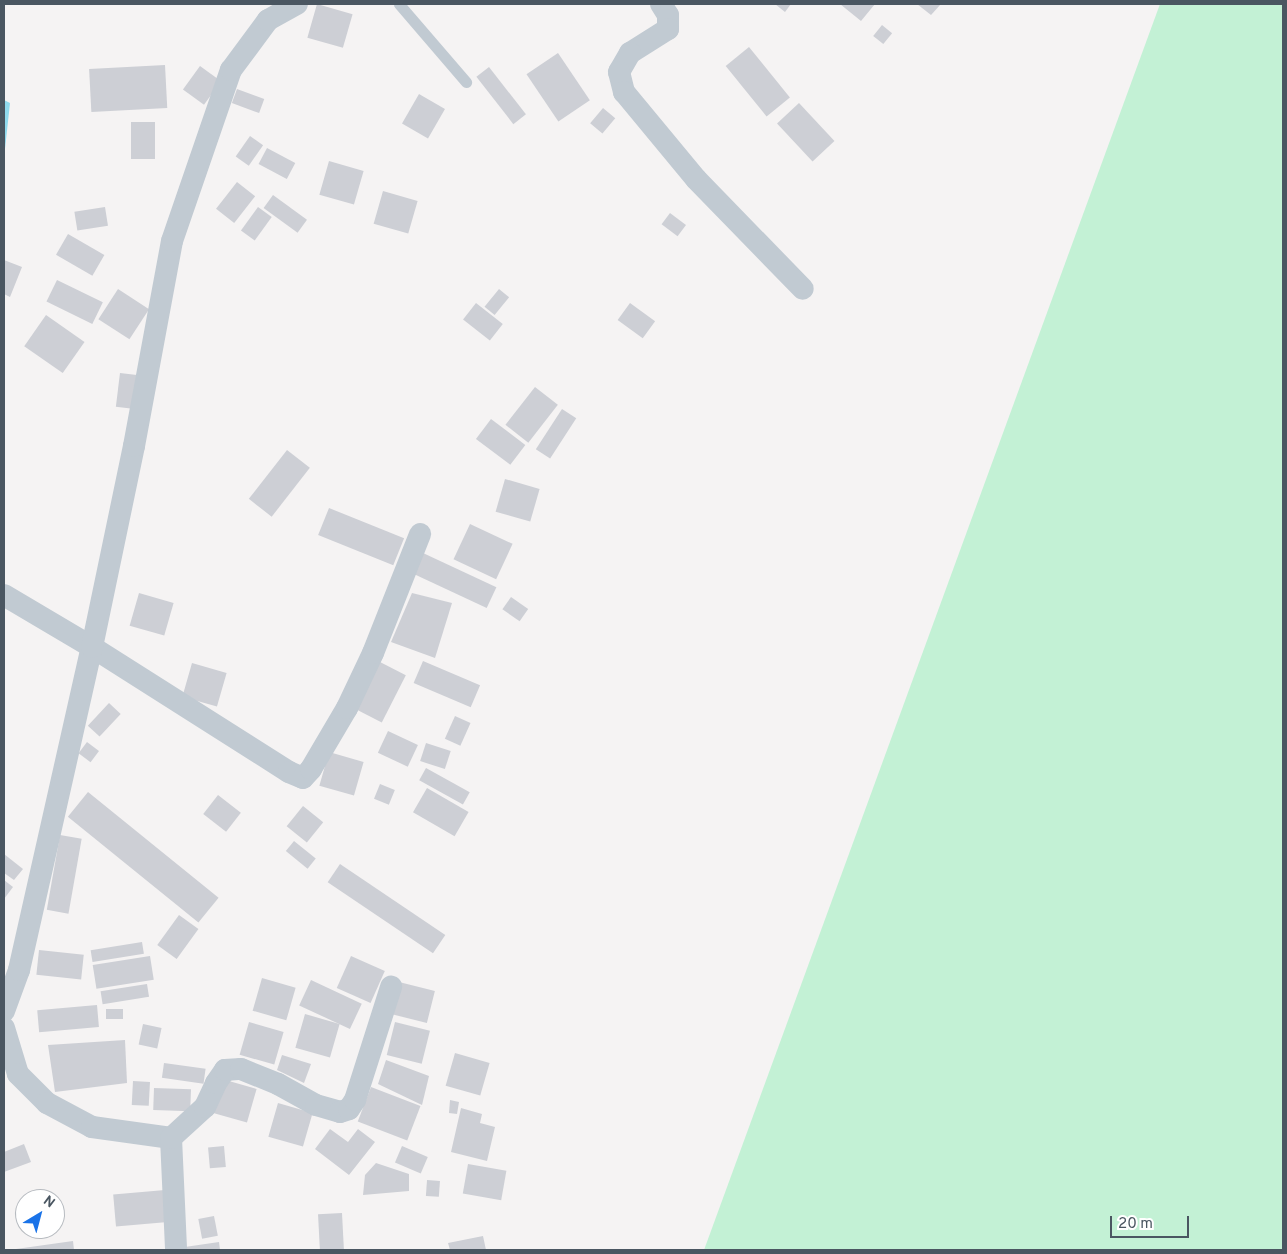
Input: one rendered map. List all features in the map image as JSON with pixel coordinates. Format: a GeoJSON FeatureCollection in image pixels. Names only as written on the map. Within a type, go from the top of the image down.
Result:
{"type":"FeatureCollection","features":[{"type":"Feature","properties":{"kind":"street"},"geometry":{"type":"LineString","coordinates":[[4,1011],[19,970],[92,647],[134,446],[172,240],[231,70],[268,20],[297,4]]}},
{"type":"Feature","properties":{"kind":"street"},"geometry":{"type":"LineString","coordinates":[[661,4],[668,15],[668,29],[630,53],[619,72],[624,92],[696,179],[803,289]]}},
{"type":"Feature","properties":{"kind":"street"},"geometry":{"type":"LineString","coordinates":[[4,595],[92,647],[289,772],[302,778],[311,769],[347,708],[373,653],[420,534]]}},
{"type":"Feature","properties":{"kind":"street"},"geometry":{"type":"LineString","coordinates":[[4,1028],[18,1074],[47,1103],[92,1127],[170,1138],[205,1107],[216,1082],[225,1070],[241,1069],[278,1084],[316,1105],[340,1112],[349,1109],[355,1100],[391,987]]}},
{"type":"Feature","properties":{"kind":"street"},"geometry":{"type":"LineString","coordinates":[[170,1138],[176,1250]]}},
{"type":"Feature","properties":{"kind":"lane"},"geometry":{"type":"LineString","coordinates":[[399,4],[466,82]]}},
{"type":"Feature","properties":{"kind":"green space"},"geometry":{"type":"Polygon","coordinates":[[[1160,4],[1283,4],[1283,1250],[704,1250],[1160,4]]]}},
{"type":"Feature","properties":{"kind":"water"},"geometry":{"type":"Polygon","coordinates":[[[4,100],[10,103],[4,158],[4,100]]]}},
{"type":"Feature","properties":{"kind":"building"},"geometry":{"type":"Polygon","coordinates":[[[317,4],[353,14],[343,48],[307,38],[317,4]]]}},
{"type":"Feature","properties":{"kind":"building"},"geometry":{"type":"Polygon","coordinates":[[[775,4],[791,4],[785,12],[775,4]]]}},
{"type":"Feature","properties":{"kind":"building"},"geometry":{"type":"Polygon","coordinates":[[[840,4],[875,4],[861,21],[840,4]]]}},
{"type":"Feature","properties":{"kind":"building"},"geometry":{"type":"Polygon","coordinates":[[[917,4],[941,4],[931,15],[917,4]]]}},
{"type":"Feature","properties":{"kind":"building"},"geometry":{"type":"Polygon","coordinates":[[[882,25],[892,33],[883,44],[873,36],[882,25]]]}},
{"type":"Feature","properties":{"kind":"building"},"geometry":{"type":"Polygon","coordinates":[[[749,47],[790,98],[767,116],[726,66],[749,47]]]}},
{"type":"Feature","properties":{"kind":"building"},"geometry":{"type":"Polygon","coordinates":[[[558,53],[590,100],[558,122],[526,74],[558,53]]]}},
{"type":"Feature","properties":{"kind":"building"},"geometry":{"type":"Polygon","coordinates":[[[165,65],[167,108],[91,112],[89,69],[165,65]]]}},
{"type":"Feature","properties":{"kind":"building"},"geometry":{"type":"Polygon","coordinates":[[[200,66],[221,81],[204,105],[183,89],[200,66]]]}},
{"type":"Feature","properties":{"kind":"building"},"geometry":{"type":"Polygon","coordinates":[[[489,67],[526,114],[513,124],[476,77],[489,67]]]}},
{"type":"Feature","properties":{"kind":"building"},"geometry":{"type":"Polygon","coordinates":[[[237,89],[264,99],[259,113],[232,103],[237,89]]]}},
{"type":"Feature","properties":{"kind":"building"},"geometry":{"type":"Polygon","coordinates":[[[419,94],[445,109],[428,138],[402,123],[419,94]]]}},
{"type":"Feature","properties":{"kind":"building"},"geometry":{"type":"Polygon","coordinates":[[[799,103],[834,141],[813,161],[777,123],[799,103]]]}},
{"type":"Feature","properties":{"kind":"building"},"geometry":{"type":"Polygon","coordinates":[[[603,108],[615,118],[602,134],[590,123],[603,108]]]}},
{"type":"Feature","properties":{"kind":"building"},"geometry":{"type":"Polygon","coordinates":[[[131,122],[155,122],[155,159],[131,159],[131,122]]]}},
{"type":"Feature","properties":{"kind":"building"},"geometry":{"type":"Polygon","coordinates":[[[250,136],[263,145],[249,166],[236,156],[250,136]]]}},
{"type":"Feature","properties":{"kind":"building"},"geometry":{"type":"Polygon","coordinates":[[[267,148],[295,163],[287,179],[259,164],[267,148]]]}},
{"type":"Feature","properties":{"kind":"building"},"geometry":{"type":"Polygon","coordinates":[[[329,161],[364,171],[354,205],[319,195],[329,161]]]}},
{"type":"Feature","properties":{"kind":"building"},"geometry":{"type":"Polygon","coordinates":[[[237,182],[255,196],[234,223],[216,209],[237,182]]]}},
{"type":"Feature","properties":{"kind":"building"},"geometry":{"type":"Polygon","coordinates":[[[383,191],[418,201],[408,234],[374,224],[383,191]]]}},
{"type":"Feature","properties":{"kind":"building"},"geometry":{"type":"Polygon","coordinates":[[[273,195],[307,220],[298,233],[264,208],[273,195]]]}},
{"type":"Feature","properties":{"kind":"building"},"geometry":{"type":"Polygon","coordinates":[[[105,207],[108,226],[77,231],[74,212],[105,207]]]}},
{"type":"Feature","properties":{"kind":"building"},"geometry":{"type":"Polygon","coordinates":[[[258,207],[272,217],[255,240],[241,230],[258,207]]]}},
{"type":"Feature","properties":{"kind":"building"},"geometry":{"type":"Polygon","coordinates":[[[670,213],[686,225],[678,236],[662,224],[670,213]]]}},
{"type":"Feature","properties":{"kind":"building"},"geometry":{"type":"Polygon","coordinates":[[[68,234],[104,255],[92,276],[56,255],[68,234]]]}},
{"type":"Feature","properties":{"kind":"building"},"geometry":{"type":"Polygon","coordinates":[[[4,260],[22,267],[10,297],[4,294],[4,260]]]}},
{"type":"Feature","properties":{"kind":"building"},"geometry":{"type":"Polygon","coordinates":[[[57,280],[103,302],[92,324],[46,302],[57,280]]]}},
{"type":"Feature","properties":{"kind":"building"},"geometry":{"type":"Polygon","coordinates":[[[118,289],[149,309],[129,339],[98,319],[118,289]]]}},
{"type":"Feature","properties":{"kind":"building"},"geometry":{"type":"Polygon","coordinates":[[[499,289],[509,297],[495,315],[485,307],[499,289]]]}},
{"type":"Feature","properties":{"kind":"building"},"geometry":{"type":"Polygon","coordinates":[[[476,303],[503,324],[490,340],[463,320],[476,303]]]}},
{"type":"Feature","properties":{"kind":"building"},"geometry":{"type":"Polygon","coordinates":[[[630,303],[655,321],[643,338],[618,320],[630,303]]]}},
{"type":"Feature","properties":{"kind":"building"},"geometry":{"type":"Polygon","coordinates":[[[46,315],[85,342],[63,373],[24,346],[46,315]]]}},
{"type":"Feature","properties":{"kind":"building"},"geometry":{"type":"Polygon","coordinates":[[[120,373],[137,375],[133,409],[116,407],[120,373]]]}},
{"type":"Feature","properties":{"kind":"building"},"geometry":{"type":"Polygon","coordinates":[[[535,387],[558,405],[528,443],[505,425],[535,387]]]}},
{"type":"Feature","properties":{"kind":"building"},"geometry":{"type":"Polygon","coordinates":[[[562,409],[576,418],[550,459],[536,449],[562,409]]]}},
{"type":"Feature","properties":{"kind":"building"},"geometry":{"type":"Polygon","coordinates":[[[491,419],[525,445],[510,465],[476,439],[491,419]]]}},
{"type":"Feature","properties":{"kind":"building"},"geometry":{"type":"Polygon","coordinates":[[[287,450],[310,468],[272,517],[249,499],[287,450]]]}},
{"type":"Feature","properties":{"kind":"building"},"geometry":{"type":"Polygon","coordinates":[[[505,479],[540,489],[530,522],[496,512],[505,479]]]}},
{"type":"Feature","properties":{"kind":"building"},"geometry":{"type":"Polygon","coordinates":[[[329,508],[404,538],[393,565],[318,535],[329,508]]]}},
{"type":"Feature","properties":{"kind":"building"},"geometry":{"type":"Polygon","coordinates":[[[470,524],[513,544],[496,579],[454,559],[470,524]]]}},
{"type":"Feature","properties":{"kind":"building"},"geometry":{"type":"Polygon","coordinates":[[[423,553],[496,587],[487,608],[413,574],[423,553]]]}},
{"type":"Feature","properties":{"kind":"building"},"geometry":{"type":"Polygon","coordinates":[[[139,593],[174,603],[164,636],[130,626],[139,593]]]}},
{"type":"Feature","properties":{"kind":"building"},"geometry":{"type":"Polygon","coordinates":[[[412,593],[452,603],[435,658],[391,642],[412,593]]]}},
{"type":"Feature","properties":{"kind":"building"},"geometry":{"type":"Polygon","coordinates":[[[511,597],[528,609],[520,621],[502,609],[511,597]]]}},
{"type":"Feature","properties":{"kind":"building"},"geometry":{"type":"Polygon","coordinates":[[[423,661],[480,685],[471,707],[414,683],[423,661]]]}},
{"type":"Feature","properties":{"kind":"building"},"geometry":{"type":"Polygon","coordinates":[[[380,662],[406,675],[382,722],[356,709],[380,662]]]}},
{"type":"Feature","properties":{"kind":"building"},"geometry":{"type":"Polygon","coordinates":[[[192,663],[227,673],[217,707],[182,697],[192,663]]]}},
{"type":"Feature","properties":{"kind":"building"},"geometry":{"type":"Polygon","coordinates":[[[109,703],[121,714],[100,737],[88,726],[109,703]]]}},
{"type":"Feature","properties":{"kind":"building"},"geometry":{"type":"Polygon","coordinates":[[[455,716],[471,723],[460,746],[445,739],[455,716]]]}},
{"type":"Feature","properties":{"kind":"building"},"geometry":{"type":"Polygon","coordinates":[[[388,731],[418,745],[408,767],[378,753],[388,731]]]}},
{"type":"Feature","properties":{"kind":"building"},"geometry":{"type":"Polygon","coordinates":[[[87,742],[99,751],[91,762],[79,753],[87,742]]]}},
{"type":"Feature","properties":{"kind":"building"},"geometry":{"type":"Polygon","coordinates":[[[426,743],[451,751],[445,769],[420,761],[426,743]]]}},
{"type":"Feature","properties":{"kind":"building"},"geometry":{"type":"Polygon","coordinates":[[[329,752],[364,762],[354,796],[319,786],[329,752]]]}},
{"type":"Feature","properties":{"kind":"building"},"geometry":{"type":"Polygon","coordinates":[[[426,768],[470,792],[463,804],[419,780],[426,768]]]}},
{"type":"Feature","properties":{"kind":"building"},"geometry":{"type":"Polygon","coordinates":[[[380,784],[395,790],[389,805],[374,799],[380,784]]]}},
{"type":"Feature","properties":{"kind":"building"},"geometry":{"type":"Polygon","coordinates":[[[427,788],[469,812],[455,836],[413,812],[427,788]]]}},
{"type":"Feature","properties":{"kind":"building"},"geometry":{"type":"Polygon","coordinates":[[[88,792],[219,898],[198,923],[68,817],[88,792]]]}},
{"type":"Feature","properties":{"kind":"building"},"geometry":{"type":"Polygon","coordinates":[[[218,795],[241,813],[226,832],[203,814],[218,795]]]}},
{"type":"Feature","properties":{"kind":"building"},"geometry":{"type":"Polygon","coordinates":[[[303,806],[323,822],[307,843],[287,826],[303,806]]]}},
{"type":"Feature","properties":{"kind":"building"},"geometry":{"type":"Polygon","coordinates":[[[60,835],[82,839],[68,914],[47,910],[60,835]]]}},
{"type":"Feature","properties":{"kind":"building"},"geometry":{"type":"Polygon","coordinates":[[[294,841],[316,859],[308,869],[286,851],[294,841]]]}},
{"type":"Feature","properties":{"kind":"building"},"geometry":{"type":"Polygon","coordinates":[[[4,854],[23,869],[14,880],[4,873],[4,854]]]}},
{"type":"Feature","properties":{"kind":"building"},"geometry":{"type":"Polygon","coordinates":[[[340,864],[445,935],[433,953],[328,882],[340,864]]]}},
{"type":"Feature","properties":{"kind":"building"},"geometry":{"type":"Polygon","coordinates":[[[4,880],[13,887],[4,899],[4,880]]]}},
{"type":"Feature","properties":{"kind":"building"},"geometry":{"type":"Polygon","coordinates":[[[179,915],[198,929],[177,959],[157,945],[179,915]]]}},
{"type":"Feature","properties":{"kind":"building"},"geometry":{"type":"Polygon","coordinates":[[[142,942],[144,954],[93,962],[91,950],[142,942]]]}},
{"type":"Feature","properties":{"kind":"building"},"geometry":{"type":"Polygon","coordinates":[[[39,950],[84,955],[81,980],[36,975],[39,950]]]}},
{"type":"Feature","properties":{"kind":"building"},"geometry":{"type":"Polygon","coordinates":[[[150,956],[154,980],[96,989],[93,965],[150,956]]]}},
{"type":"Feature","properties":{"kind":"building"},"geometry":{"type":"Polygon","coordinates":[[[351,956],[385,971],[371,1003],[337,988],[351,956]]]}},
{"type":"Feature","properties":{"kind":"building"},"geometry":{"type":"Polygon","coordinates":[[[262,978],[296,988],[286,1020],[253,1011],[262,978]]]}},
{"type":"Feature","properties":{"kind":"building"},"geometry":{"type":"Polygon","coordinates":[[[311,980],[362,1004],[350,1029],[299,1005],[311,980]]]}},
{"type":"Feature","properties":{"kind":"building"},"geometry":{"type":"Polygon","coordinates":[[[399,982],[435,991],[427,1023],[391,1014],[399,982]]]}},
{"type":"Feature","properties":{"kind":"building"},"geometry":{"type":"Polygon","coordinates":[[[147,984],[149,997],[103,1004],[101,991],[147,984]]]}},
{"type":"Feature","properties":{"kind":"building"},"geometry":{"type":"Polygon","coordinates":[[[97,1005],[99,1027],[39,1032],[37,1010],[97,1005]]]}},
{"type":"Feature","properties":{"kind":"building"},"geometry":{"type":"Polygon","coordinates":[[[106,1009],[123,1009],[123,1019],[106,1019],[106,1009]]]}},
{"type":"Feature","properties":{"kind":"building"},"geometry":{"type":"Polygon","coordinates":[[[305,1014],[340,1024],[330,1058],[295,1048],[305,1014]]]}},
{"type":"Feature","properties":{"kind":"building"},"geometry":{"type":"Polygon","coordinates":[[[249,1022],[284,1032],[274,1065],[240,1055],[249,1022]]]}},
{"type":"Feature","properties":{"kind":"building"},"geometry":{"type":"Polygon","coordinates":[[[395,1022],[430,1031],[422,1064],[387,1055],[395,1022]]]}},
{"type":"Feature","properties":{"kind":"building"},"geometry":{"type":"Polygon","coordinates":[[[143,1024],[162,1028],[157,1048],[139,1045],[143,1024]]]}},
{"type":"Feature","properties":{"kind":"building"},"geometry":{"type":"Polygon","coordinates":[[[125,1040],[127,1083],[55,1092],[48,1045],[125,1040]]]}},
{"type":"Feature","properties":{"kind":"building"},"geometry":{"type":"Polygon","coordinates":[[[455,1053],[490,1063],[480,1096],[446,1086],[455,1053]]]}},
{"type":"Feature","properties":{"kind":"building"},"geometry":{"type":"Polygon","coordinates":[[[282,1055],[311,1064],[304,1083],[277,1070],[282,1055]]]}},
{"type":"Feature","properties":{"kind":"building"},"geometry":{"type":"Polygon","coordinates":[[[386,1060],[429,1076],[422,1105],[378,1084],[386,1060]]]}},
{"type":"Feature","properties":{"kind":"building"},"geometry":{"type":"Polygon","coordinates":[[[164,1063],[206,1069],[204,1084],[162,1078],[164,1063]]]}},
{"type":"Feature","properties":{"kind":"building"},"geometry":{"type":"Polygon","coordinates":[[[222,1079],[257,1089],[247,1123],[212,1113],[222,1079]]]}},
{"type":"Feature","properties":{"kind":"building"},"geometry":{"type":"Polygon","coordinates":[[[133,1081],[150,1082],[149,1106],[132,1105],[133,1081]]]}},
{"type":"Feature","properties":{"kind":"building"},"geometry":{"type":"Polygon","coordinates":[[[371,1087],[420,1106],[407,1141],[358,1122],[371,1087]]]}},
{"type":"Feature","properties":{"kind":"building"},"geometry":{"type":"Polygon","coordinates":[[[154,1088],[191,1089],[190,1111],[153,1110],[154,1088]]]}},
{"type":"Feature","properties":{"kind":"building"},"geometry":{"type":"Polygon","coordinates":[[[450,1100],[459,1102],[457,1114],[449,1113],[450,1100]]]}},
{"type":"Feature","properties":{"kind":"building"},"geometry":{"type":"Polygon","coordinates":[[[278,1103],[313,1113],[303,1147],[268,1137],[278,1103]]]}},
{"type":"Feature","properties":{"kind":"building"},"geometry":{"type":"Polygon","coordinates":[[[461,1108],[482,1114],[480,1123],[495,1127],[487,1161],[451,1152],[461,1108]]]}},
{"type":"Feature","properties":{"kind":"building"},"geometry":{"type":"Polygon","coordinates":[[[330,1129],[348,1142],[358,1129],[375,1142],[349,1175],[315,1149],[330,1129]]]}},
{"type":"Feature","properties":{"kind":"building"},"geometry":{"type":"Polygon","coordinates":[[[24,1144],[31,1162],[4,1172],[4,1152],[24,1144]]]}},
{"type":"Feature","properties":{"kind":"building"},"geometry":{"type":"Polygon","coordinates":[[[224,1146],[226,1167],[210,1168],[208,1147],[224,1146]]]}},
{"type":"Feature","properties":{"kind":"building"},"geometry":{"type":"Polygon","coordinates":[[[402,1146],[428,1157],[421,1174],[395,1163],[402,1146]]]}},
{"type":"Feature","properties":{"kind":"building"},"geometry":{"type":"Polygon","coordinates":[[[376,1163],[409,1174],[409,1191],[363,1195],[365,1175],[376,1163]]]}},
{"type":"Feature","properties":{"kind":"building"},"geometry":{"type":"Polygon","coordinates":[[[468,1164],[506,1171],[501,1200],[463,1194],[468,1164]]]}},
{"type":"Feature","properties":{"kind":"building"},"geometry":{"type":"Polygon","coordinates":[[[427,1180],[440,1181],[439,1197],[426,1196],[427,1180]]]}},
{"type":"Feature","properties":{"kind":"building"},"geometry":{"type":"Polygon","coordinates":[[[165,1190],[168,1222],[116,1226],[113,1195],[165,1190]]]}},
{"type":"Feature","properties":{"kind":"building"},"geometry":{"type":"Polygon","coordinates":[[[342,1213],[344,1249],[320,1250],[318,1214],[342,1213]]]}},
{"type":"Feature","properties":{"kind":"building"},"geometry":{"type":"Polygon","coordinates":[[[214,1216],[218,1236],[202,1239],[198,1219],[214,1216]]]}},
{"type":"Feature","properties":{"kind":"building"},"geometry":{"type":"Polygon","coordinates":[[[483,1236],[486,1250],[450,1250],[448,1243],[483,1236]]]}},
{"type":"Feature","properties":{"kind":"building"},"geometry":{"type":"Polygon","coordinates":[[[73,1241],[74,1250],[16,1250],[16,1249],[73,1241]]]}},
{"type":"Feature","properties":{"kind":"building"},"geometry":{"type":"Polygon","coordinates":[[[219,1242],[220,1250],[178,1250],[178,1248],[219,1242]]]}}]}
